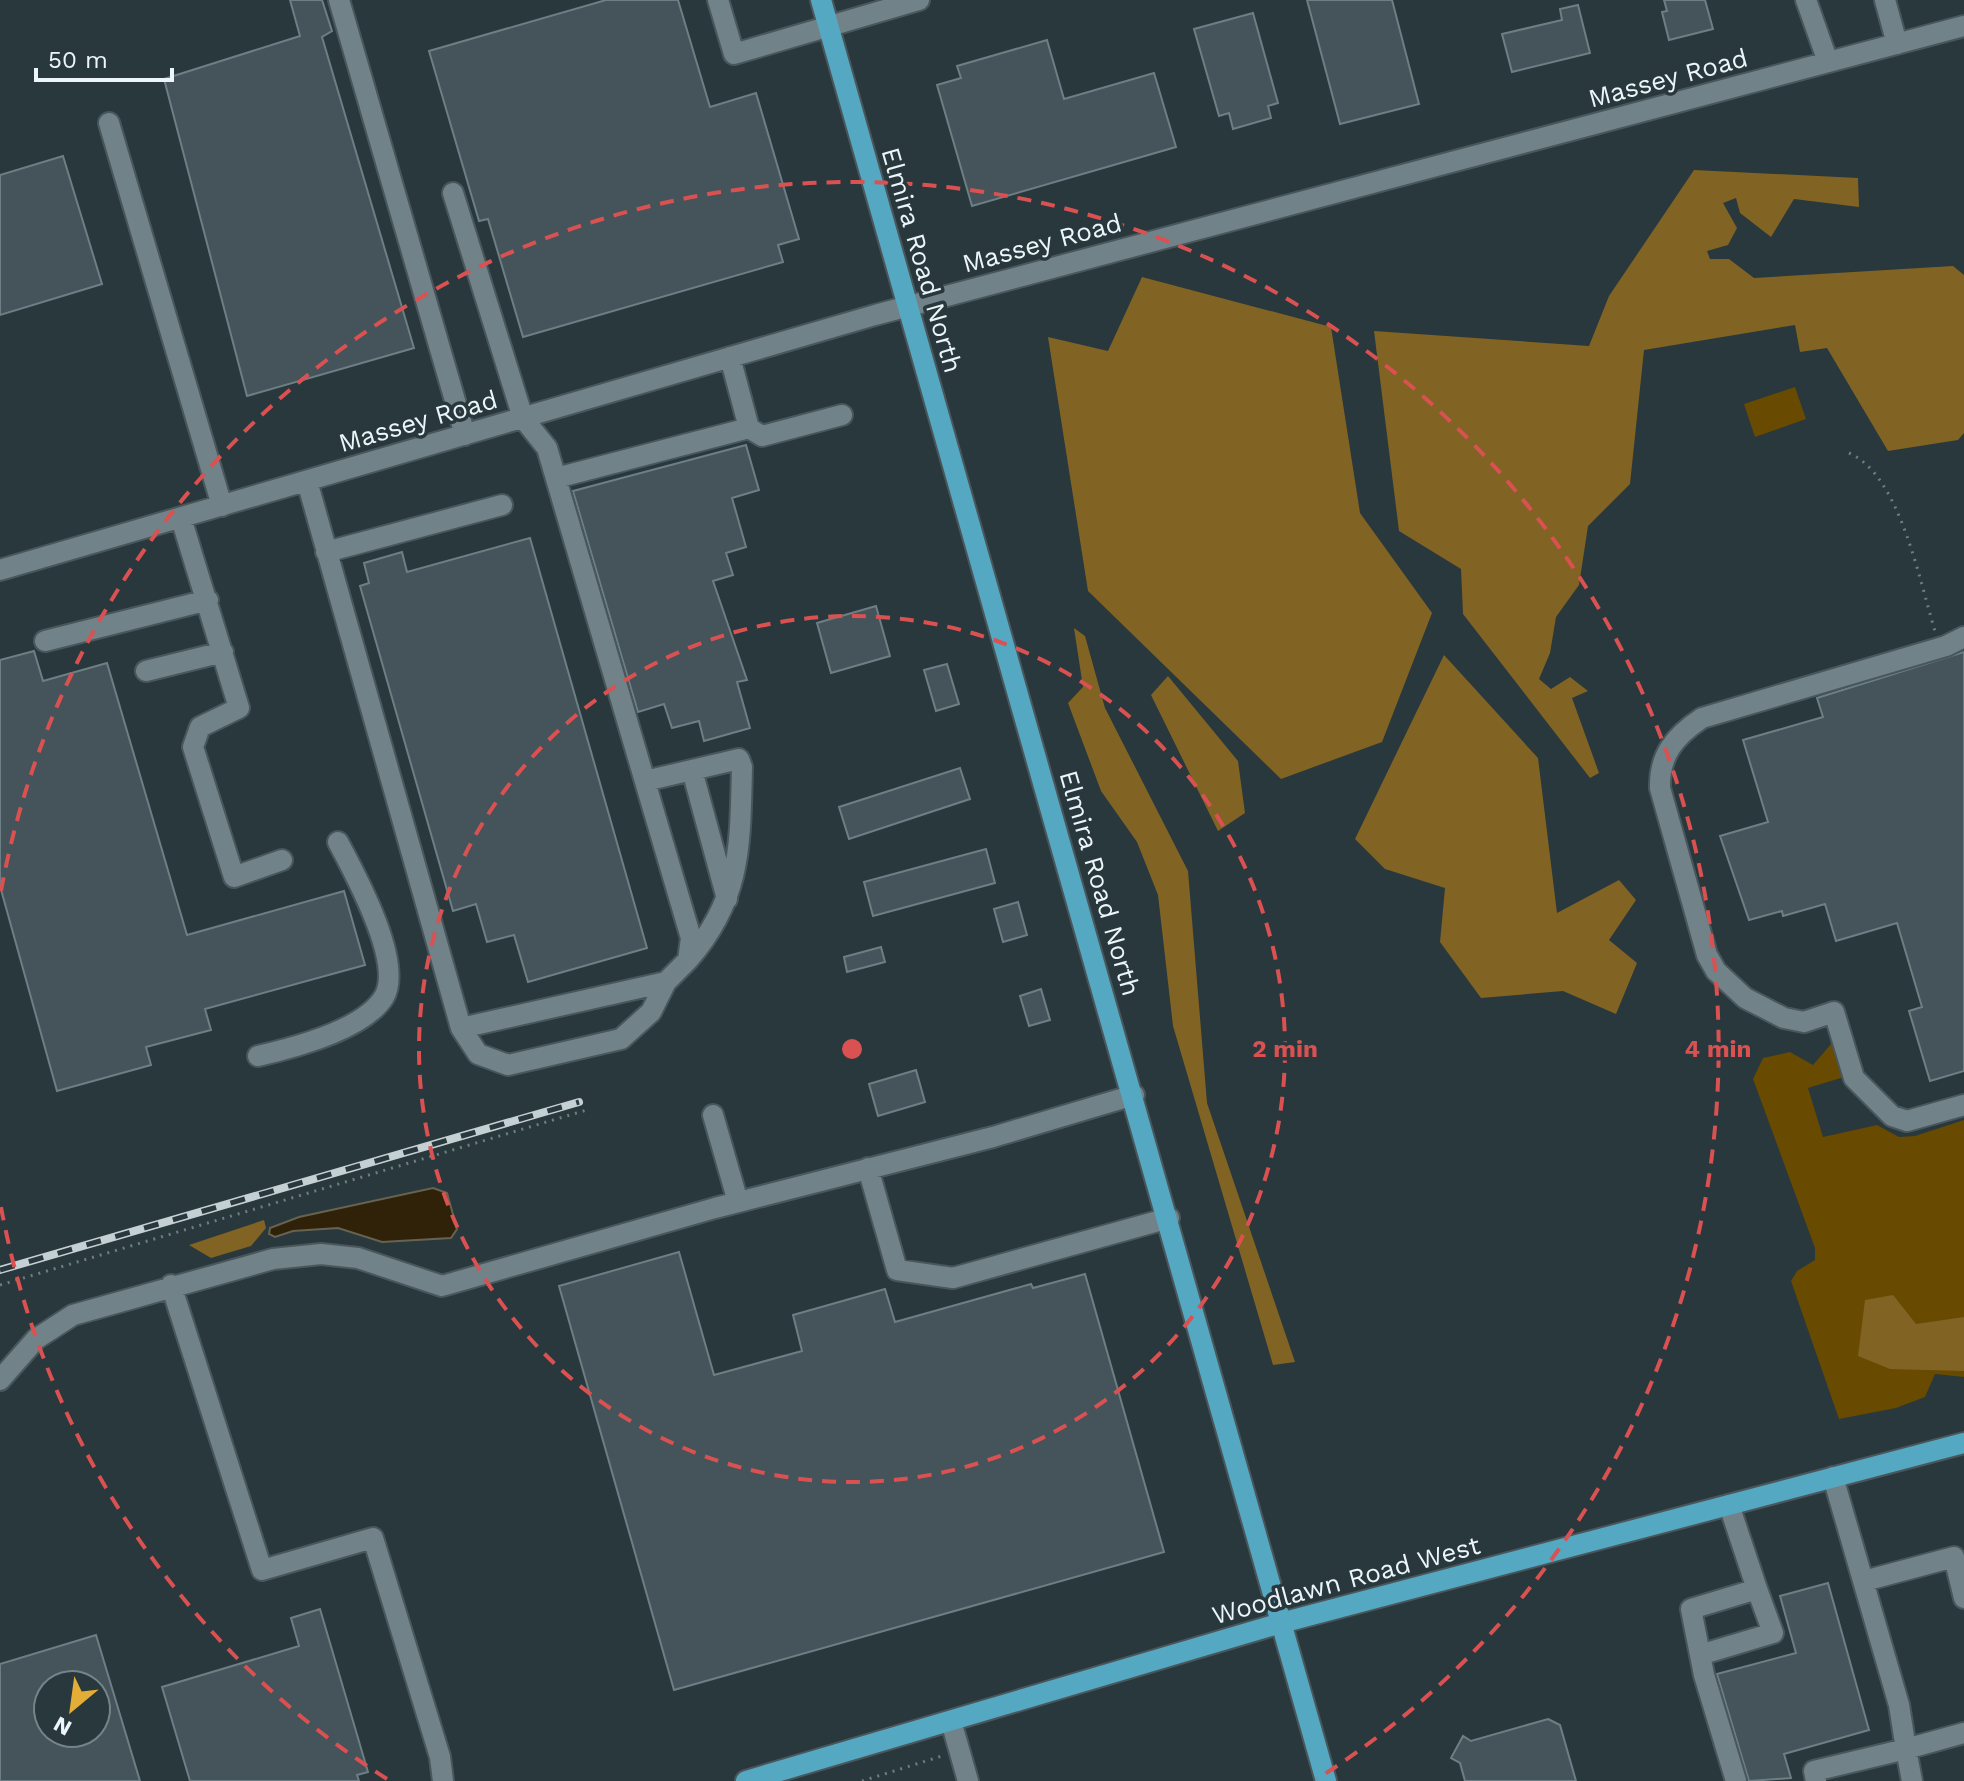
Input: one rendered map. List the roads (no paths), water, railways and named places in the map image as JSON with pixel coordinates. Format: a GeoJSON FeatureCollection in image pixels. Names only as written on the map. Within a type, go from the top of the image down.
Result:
{"type":"FeatureCollection","features":[{"type":"Feature","properties":{"kind":"main road","name":"Elmira Road North"},"geometry":{"type":"LineString","coordinates":[[821,0],[1169,1218],[1326,1781]]}},
{"type":"Feature","properties":{"kind":"main road","name":"Woodlawn Road West"},"geometry":{"type":"LineString","coordinates":[[746,1781],[782,1776],[951,1721],[1281,1623],[1964,1443]]}},
{"type":"Feature","properties":{"kind":"street"},"geometry":{"type":"LineString","coordinates":[[339,0],[465,435]]}},
{"type":"Feature","properties":{"kind":"street"},"geometry":{"type":"LineString","coordinates":[[718,0],[734,54],[919,0]]}},
{"type":"Feature","properties":{"kind":"street"},"geometry":{"type":"LineString","coordinates":[[1806,0],[1828,62]]}},
{"type":"Feature","properties":{"kind":"street"},"geometry":{"type":"LineString","coordinates":[[1885,0],[1897,44]]}},
{"type":"Feature","properties":{"kind":"street","name":"Massey Road"},"geometry":{"type":"LineString","coordinates":[[0,570],[908,306],[1964,26]]}},
{"type":"Feature","properties":{"kind":"street"},"geometry":{"type":"LineString","coordinates":[[109,123],[222,506]]}},
{"type":"Feature","properties":{"kind":"street"},"geometry":{"type":"LineString","coordinates":[[453,193],[523,418],[547,448],[691,938],[688,960]]}},
{"type":"Feature","properties":{"kind":"street"},"geometry":{"type":"LineString","coordinates":[[730,357],[749,428],[762,436],[842,415]]}},
{"type":"Feature","properties":{"kind":"street"},"geometry":{"type":"LineString","coordinates":[[556,478],[749,428]]}},
{"type":"Feature","properties":{"kind":"street"},"geometry":{"type":"LineString","coordinates":[[307,481],[461,1028],[478,1054],[508,1065],[621,1039],[651,1012],[666,982],[709,936],[733,886],[742,767],[739,759],[645,781]]}},
{"type":"Feature","properties":{"kind":"street"},"geometry":{"type":"LineString","coordinates":[[326,552],[502,505]]}},
{"type":"Feature","properties":{"kind":"street"},"geometry":{"type":"LineString","coordinates":[[181,518],[239,708],[200,727],[193,747],[234,877],[282,860]]}},
{"type":"Feature","properties":{"kind":"street"},"geometry":{"type":"LineString","coordinates":[[45,641],[208,600]]}},
{"type":"Feature","properties":{"kind":"street"},"geometry":{"type":"LineString","coordinates":[[1964,637],[1941,648],[1702,718],[1685,729],[1669,747],[1659,771],[1660,788],[1707,955],[1728,984],[1765,1010],[1784,1018],[1804,1022],[1834,1012],[1854,1078],[1892,1116],[1907,1121],[1964,1105]]}},
{"type":"Feature","properties":{"kind":"street"},"geometry":{"type":"LineString","coordinates":[[146,671],[223,652]]}},
{"type":"Feature","properties":{"kind":"street"},"geometry":{"type":"LineString","coordinates":[[692,770],[727,899]]}},
{"type":"Feature","properties":{"kind":"street"},"geometry":{"type":"LineString","coordinates":[[258,1056],[302,1046],[367,1016],[385,996],[390,967],[362,886],[338,842]]}},
{"type":"Feature","properties":{"kind":"street"},"geometry":{"type":"LineString","coordinates":[[461,1028],[666,982]]}},
{"type":"Feature","properties":{"kind":"street"},"geometry":{"type":"LineString","coordinates":[[0,1380],[36,1339],[73,1315],[171,1285],[273,1259],[321,1254],[358,1258],[442,1286],[738,1202],[993,1137],[1134,1095]]}},
{"type":"Feature","properties":{"kind":"street"},"geometry":{"type":"LineString","coordinates":[[713,1115],[738,1202]]}},
{"type":"Feature","properties":{"kind":"street"},"geometry":{"type":"LineString","coordinates":[[868,1168],[897,1270],[953,1278],[1169,1218]]}},
{"type":"Feature","properties":{"kind":"street"},"geometry":{"type":"LineString","coordinates":[[171,1285],[262,1570],[373,1538],[440,1757],[443,1781]]}},
{"type":"Feature","properties":{"kind":"street"},"geometry":{"type":"LineString","coordinates":[[1833,1477],[1899,1705],[1912,1781]]}},
{"type":"Feature","properties":{"kind":"street"},"geometry":{"type":"LineString","coordinates":[[1703,1654],[1773,1633],[1729,1505]]}},
{"type":"Feature","properties":{"kind":"street"},"geometry":{"type":"LineString","coordinates":[[1864,1581],[1954,1557],[1964,1598]]}},
{"type":"Feature","properties":{"kind":"street"},"geometry":{"type":"LineString","coordinates":[[1736,1781],[1704,1675],[1703,1654],[1691,1609],[1757,1589]]}},
{"type":"Feature","properties":{"kind":"street"},"geometry":{"type":"LineString","coordinates":[[951,1721],[968,1781]]}},
{"type":"Feature","properties":{"kind":"street"},"geometry":{"type":"LineString","coordinates":[[1816,1781],[1814,1771],[1964,1733]]}},
{"type":"Feature","properties":{"kind":"railway"},"geometry":{"type":"LineString","coordinates":[[0,1270],[579,1102]]}}]}
